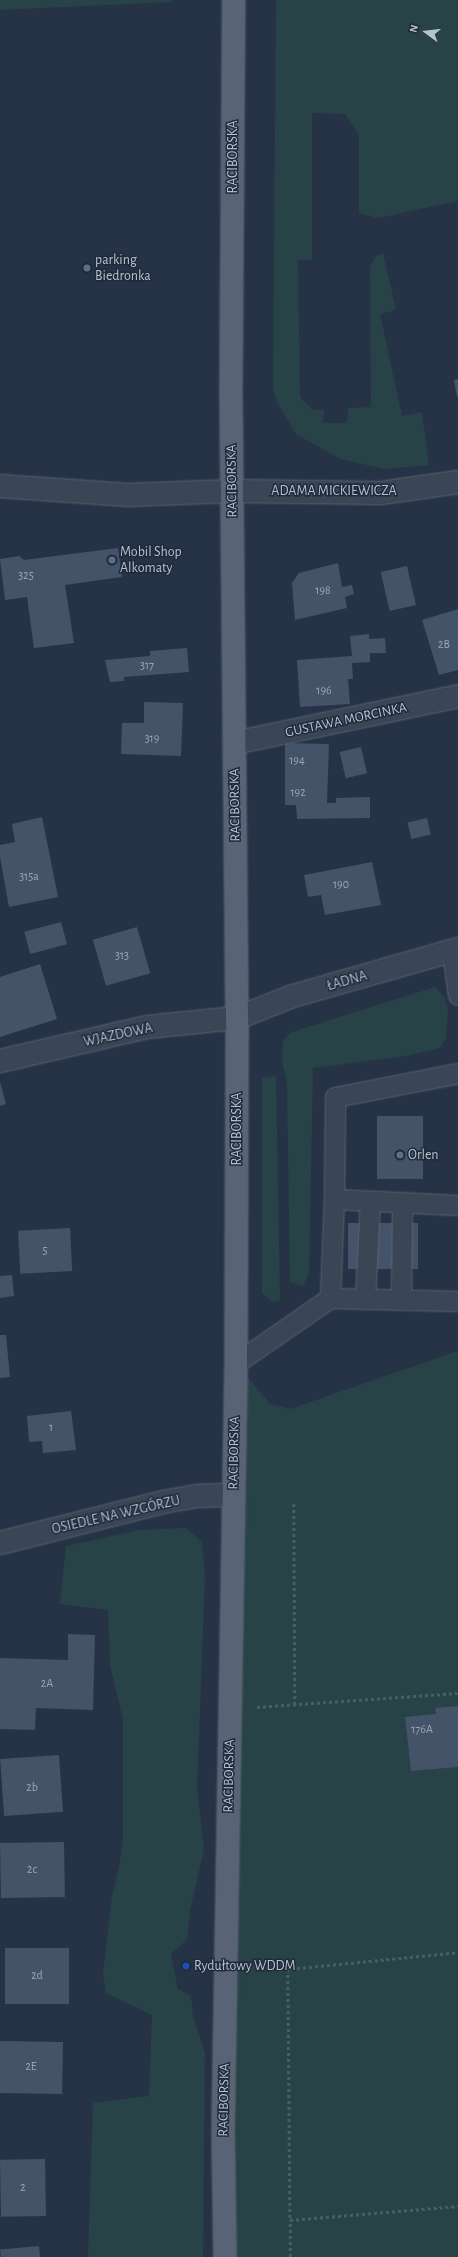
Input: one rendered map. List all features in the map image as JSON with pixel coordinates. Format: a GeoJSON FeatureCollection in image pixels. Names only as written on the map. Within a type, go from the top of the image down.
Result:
{"type":"FeatureCollection","features":[{"type":"Feature","properties":{"kind":"main road","name":"RACIBORSKA"},"geometry":{"type":"LineString","coordinates":[[225,2257],[223,2134],[236,1363],[237,1018],[231,380],[234,0]]}},
{"type":"Feature","properties":{"kind":"street","name":"ADAMA MICKIEWICZA"},"geometry":{"type":"LineString","coordinates":[[0,486],[128,495],[232,491],[381,493],[458,482]]}},
{"type":"Feature","properties":{"kind":"street","name":"GUSTAWA MORCINKA"},"geometry":{"type":"LineString","coordinates":[[234,743],[458,696]]}},
{"type":"Feature","properties":{"kind":"street","name":"ŁADNA"},"geometry":{"type":"LineString","coordinates":[[237,1018],[293,996],[455,950]]}},
{"type":"Feature","properties":{"kind":"street","name":"WJAZDOWA"},"geometry":{"type":"LineString","coordinates":[[0,1061],[147,1027],[237,1018]]}},
{"type":"Feature","properties":{"kind":"street","name":"OSIEDLE NA WZGÓRZU"},"geometry":{"type":"LineString","coordinates":[[0,1543],[163,1502],[198,1496],[234,1495]]}},
{"type":"Feature","properties":{"kind":"lane"},"geometry":{"type":"LineString","coordinates":[[455,950],[458,995]]}},
{"type":"Feature","properties":{"kind":"lane"},"geometry":{"type":"LineString","coordinates":[[330,1298],[334,1199],[335,1097],[458,1072]]}},
{"type":"Feature","properties":{"kind":"lane"},"geometry":{"type":"LineString","coordinates":[[334,1199],[458,1205]]}},
{"type":"Feature","properties":{"kind":"lane"},"geometry":{"type":"LineString","coordinates":[[364,1299],[370,1201]]}},
{"type":"Feature","properties":{"kind":"lane"},"geometry":{"type":"LineString","coordinates":[[401,1300],[402,1202]]}},
{"type":"Feature","properties":{"kind":"lane"},"geometry":{"type":"LineString","coordinates":[[236,1363],[330,1298],[458,1301]]}},
{"type":"Feature","properties":{"kind":"path"},"geometry":{"type":"LineString","coordinates":[[294,1504],[295,1704]]}},
{"type":"Feature","properties":{"kind":"path"},"geometry":{"type":"LineString","coordinates":[[257,1707],[458,1693]]}},
{"type":"Feature","properties":{"kind":"path"},"geometry":{"type":"LineString","coordinates":[[279,1970],[458,1952]]}},
{"type":"Feature","properties":{"kind":"path"},"geometry":{"type":"LineString","coordinates":[[288,1969],[290,2257]]}},
{"type":"Feature","properties":{"kind":"path"},"geometry":{"type":"LineString","coordinates":[[290,2220],[458,2206]]}},
{"type":"Feature","properties":{"kind":"green space"},"geometry":{"type":"Polygon","coordinates":[[[0,0],[173,0],[172,2],[0,10],[0,0]]]}},
{"type":"Feature","properties":{"kind":"green space"},"geometry":{"type":"Polygon","coordinates":[[[276,0],[458,0],[458,201],[378,218],[359,213],[359,135],[345,114],[312,113],[312,260],[298,260],[300,397],[313,410],[324,409],[323,423],[347,423],[348,408],[371,407],[370,266],[376,256],[383,253],[396,310],[380,314],[402,416],[422,412],[429,465],[385,469],[340,459],[296,434],[277,402],[273,389],[276,0]]]}},
{"type":"Feature","properties":{"kind":"green space"},"geometry":{"type":"Polygon","coordinates":[[[435,987],[444,997],[448,1008],[446,1038],[440,1048],[406,1056],[313,1068],[309,1273],[303,1286],[290,1282],[287,1083],[282,1062],[283,1040],[292,1032],[435,987]]]}},
{"type":"Feature","properties":{"kind":"green space"},"geometry":{"type":"Polygon","coordinates":[[[276,1076],[280,1300],[273,1302],[262,1293],[262,1078],[276,1076]]]}},
{"type":"Feature","properties":{"kind":"green space"},"geometry":{"type":"Polygon","coordinates":[[[458,1351],[458,2257],[225,2257],[236,1363],[270,1404],[290,1409],[458,1351]]]}},
{"type":"Feature","properties":{"kind":"green space"},"geometry":{"type":"Polygon","coordinates":[[[186,1528],[202,1542],[205,1578],[197,1788],[204,1849],[190,1911],[187,1939],[171,1954],[178,1989],[191,1996],[193,2017],[205,2053],[203,2257],[88,2257],[93,2103],[149,2096],[152,2015],[106,1993],[103,1974],[112,1896],[119,1868],[123,1837],[123,1719],[110,1665],[108,1610],[60,1604],[66,1546],[140,1530],[186,1528]]]}},
{"type":"Feature","properties":{"kind":"building"},"geometry":{"type":"Polygon","coordinates":[[[458,379],[458,397],[457,397],[454,380],[458,379]]]}},
{"type":"Feature","properties":{"kind":"building"},"geometry":{"type":"Polygon","coordinates":[[[118,548],[122,577],[65,585],[74,643],[34,648],[27,597],[5,600],[0,559],[19,556],[24,560],[118,548]]]}},
{"type":"Feature","properties":{"kind":"building"},"geometry":{"type":"Polygon","coordinates":[[[338,563],[342,587],[352,585],[354,594],[345,597],[347,608],[295,620],[292,583],[299,573],[338,563]]]}},
{"type":"Feature","properties":{"kind":"building"},"geometry":{"type":"Polygon","coordinates":[[[407,566],[416,605],[390,611],[381,572],[407,566]]]}},
{"type":"Feature","properties":{"kind":"building"},"geometry":{"type":"Polygon","coordinates":[[[458,609],[458,670],[439,675],[422,620],[458,609]]]}},
{"type":"Feature","properties":{"kind":"building"},"geometry":{"type":"Polygon","coordinates":[[[369,634],[369,639],[385,638],[386,653],[370,653],[370,662],[352,663],[353,679],[348,679],[350,704],[300,707],[297,660],[352,656],[350,636],[369,634]]]}},
{"type":"Feature","properties":{"kind":"building"},"geometry":{"type":"Polygon","coordinates":[[[187,648],[189,672],[124,677],[124,681],[110,682],[105,660],[150,656],[150,651],[187,648]]]}},
{"type":"Feature","properties":{"kind":"building"},"geometry":{"type":"Polygon","coordinates":[[[144,702],[183,703],[181,756],[121,754],[122,723],[144,723],[144,702]]]}},
{"type":"Feature","properties":{"kind":"building"},"geometry":{"type":"Polygon","coordinates":[[[285,743],[329,744],[327,803],[336,803],[336,798],[370,797],[370,818],[297,819],[296,805],[285,805],[285,743]]]}},
{"type":"Feature","properties":{"kind":"building"},"geometry":{"type":"Polygon","coordinates":[[[361,747],[367,773],[346,778],[340,752],[361,747]]]}},
{"type":"Feature","properties":{"kind":"building"},"geometry":{"type":"Polygon","coordinates":[[[42,817],[58,897],[9,907],[0,857],[0,845],[15,842],[12,824],[42,817]]]}},
{"type":"Feature","properties":{"kind":"building"},"geometry":{"type":"Polygon","coordinates":[[[427,818],[431,835],[411,839],[408,822],[427,818]]]}},
{"type":"Feature","properties":{"kind":"building"},"geometry":{"type":"Polygon","coordinates":[[[372,862],[381,905],[325,915],[321,895],[308,897],[304,875],[372,862]]]}},
{"type":"Feature","properties":{"kind":"building"},"geometry":{"type":"Polygon","coordinates":[[[61,922],[67,944],[30,954],[24,932],[61,922]]]}},
{"type":"Feature","properties":{"kind":"building"},"geometry":{"type":"Polygon","coordinates":[[[137,927],[150,973],[106,986],[93,940],[137,927]]]}},
{"type":"Feature","properties":{"kind":"building"},"geometry":{"type":"Polygon","coordinates":[[[40,964],[57,1019],[0,1037],[0,977],[40,964]]]}},
{"type":"Feature","properties":{"kind":"building"},"geometry":{"type":"Polygon","coordinates":[[[0,1082],[6,1104],[0,1106],[0,1082]]]}},
{"type":"Feature","properties":{"kind":"building"},"geometry":{"type":"Polygon","coordinates":[[[377,1116],[423,1116],[423,1179],[377,1179],[377,1116]]]}},
{"type":"Feature","properties":{"kind":"building"},"geometry":{"type":"Polygon","coordinates":[[[348,1223],[418,1223],[418,1269],[348,1269],[348,1223]]]}},
{"type":"Feature","properties":{"kind":"building"},"geometry":{"type":"Polygon","coordinates":[[[70,1228],[72,1271],[20,1274],[18,1231],[70,1228]]]}},
{"type":"Feature","properties":{"kind":"building"},"geometry":{"type":"Polygon","coordinates":[[[12,1275],[14,1296],[0,1298],[0,1276],[12,1275]]]}},
{"type":"Feature","properties":{"kind":"building"},"geometry":{"type":"Polygon","coordinates":[[[0,1335],[6,1335],[10,1377],[0,1378],[0,1335]]]}},
{"type":"Feature","properties":{"kind":"building"},"geometry":{"type":"Polygon","coordinates":[[[71,1411],[76,1450],[43,1453],[42,1441],[29,1442],[27,1416],[71,1411]]]}},
{"type":"Feature","properties":{"kind":"building"},"geometry":{"type":"Polygon","coordinates":[[[68,1634],[95,1635],[93,1710],[36,1708],[35,1730],[0,1729],[0,1658],[68,1660],[68,1634]]]}},
{"type":"Feature","properties":{"kind":"building"},"geometry":{"type":"Polygon","coordinates":[[[458,1706],[458,1767],[411,1771],[405,1717],[436,1714],[435,1708],[458,1706]]]}},
{"type":"Feature","properties":{"kind":"building"},"geometry":{"type":"Polygon","coordinates":[[[59,1755],[63,1812],[4,1816],[0,1759],[59,1755]]]}},
{"type":"Feature","properties":{"kind":"building"},"geometry":{"type":"Polygon","coordinates":[[[64,1842],[65,1897],[1,1898],[0,1843],[64,1842]]]}},
{"type":"Feature","properties":{"kind":"building"},"geometry":{"type":"Polygon","coordinates":[[[5,1948],[69,1948],[69,2004],[5,2004],[5,1948]]]}},
{"type":"Feature","properties":{"kind":"building"},"geometry":{"type":"Polygon","coordinates":[[[0,2041],[63,2042],[62,2094],[0,2093],[0,2041]]]}},
{"type":"Feature","properties":{"kind":"building"},"geometry":{"type":"Polygon","coordinates":[[[45,2159],[46,2216],[1,2217],[0,2160],[45,2159]]]}},
{"type":"Feature","properties":{"kind":"building"},"geometry":{"type":"Polygon","coordinates":[[[39,2246],[40,2257],[1,2257],[0,2249],[39,2246]]]}},
{"type":"Feature","properties":{"kind":"place","name":"parking Biedronka"},"geometry":{"type":"Point","coordinates":[87,268]}},
{"type":"Feature","properties":{"kind":"place","name":"Mobil Shop Alkomaty"},"geometry":{"type":"Point","coordinates":[112,560]}},
{"type":"Feature","properties":{"kind":"place","name":"Orlen"},"geometry":{"type":"Point","coordinates":[400,1155]}},
{"type":"Feature","properties":{"kind":"place","name":"Rydułtowy WDDM"},"geometry":{"type":"Point","coordinates":[186,1966]}}]}
